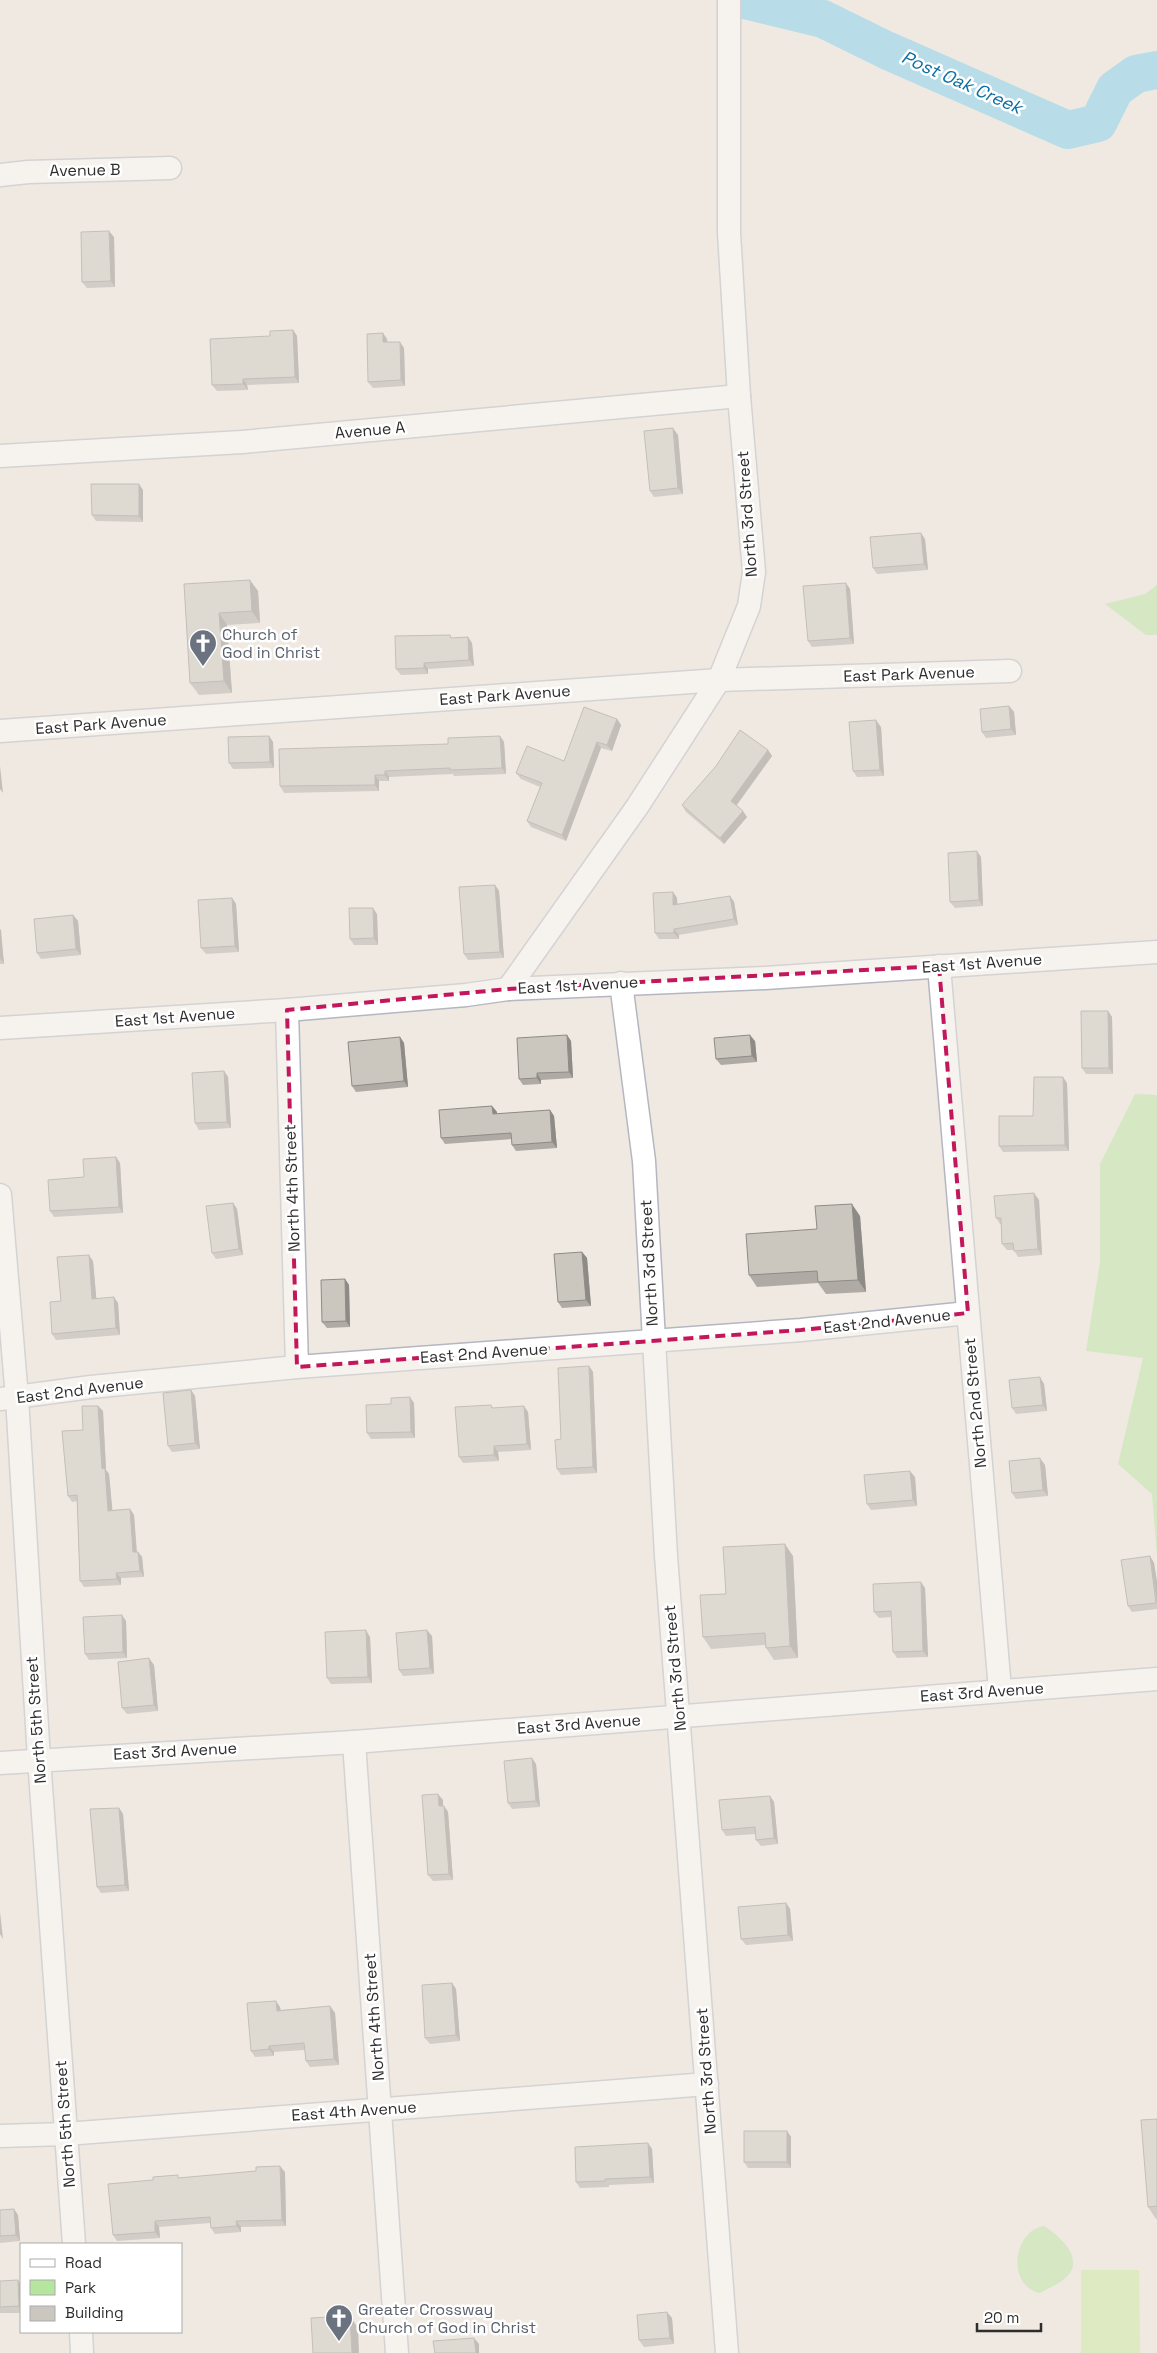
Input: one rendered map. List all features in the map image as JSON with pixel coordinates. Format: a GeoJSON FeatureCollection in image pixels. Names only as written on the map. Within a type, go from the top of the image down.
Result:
{"type":"FeatureCollection","features":[{"type":"Feature","properties":{"kind":"street","name":"North 3rd Street"},"geometry":{"type":"LineString","coordinates":[[508,989],[637,807],[719,680],[749,606],[754,572],[739,396],[729,233],[729,0]]}},
{"type":"Feature","properties":{"kind":"street","name":"Avenue B"},"geometry":{"type":"LineString","coordinates":[[0,175],[28,172],[170,168]]}},
{"type":"Feature","properties":{"kind":"street","name":"Avenue A"},"geometry":{"type":"LineString","coordinates":[[0,456],[242,442],[739,396]]}},
{"type":"Feature","properties":{"kind":"street","name":"East Park Avenue"},"geometry":{"type":"LineString","coordinates":[[0,731],[719,680],[1010,670]]}},
{"type":"Feature","properties":{"kind":"street","name":"East 1st Avenue"},"geometry":{"type":"LineString","coordinates":[[0,1028],[287,1010],[466,995],[508,989],[765,978],[1157,952]]}},
{"type":"Feature","properties":{"kind":"street","name":"North 2nd Street"},"geometry":{"type":"LineString","coordinates":[[940,966],[1000,1690]]}},
{"type":"Feature","properties":{"kind":"street","name":"North 3rd Street"},"geometry":{"type":"LineString","coordinates":[[621,983],[644,1161],[666,1556],[727,2353]]}},
{"type":"Feature","properties":{"kind":"street","name":"North 4th Street"},"geometry":{"type":"LineString","coordinates":[[287,1010],[297,1367]]}},
{"type":"Feature","properties":{"kind":"street","name":"North 5th Street"},"geometry":{"type":"LineString","coordinates":[[0,1195],[9,1399],[39,1759],[74,2243]]}},
{"type":"Feature","properties":{"kind":"street","name":"East 2nd Avenue"},"geometry":{"type":"LineString","coordinates":[[9,1399],[91,1386],[297,1367],[801,1330],[968,1313]]}},
{"type":"Feature","properties":{"kind":"street","name":"East 3rd Avenue"},"geometry":{"type":"LineString","coordinates":[[0,1763],[39,1759],[354,1742],[1157,1679]]}},
{"type":"Feature","properties":{"kind":"street","name":"North 4th Street"},"geometry":{"type":"LineString","coordinates":[[354,1742],[398,2353]]}},
{"type":"Feature","properties":{"kind":"street","name":"East 4th Avenue"},"geometry":{"type":"LineString","coordinates":[[0,2136],[66,2134],[707,2084]]}},
{"type":"Feature","properties":{"kind":"street"},"geometry":{"type":"LineString","coordinates":[[81,2333],[82,2353]]}},
{"type":"Feature","properties":{"kind":"highlighted area"},"geometry":{"type":"Polygon","coordinates":[[[939,966],[968,1313],[801,1330],[297,1367],[287,1010],[508,989],[939,966]]]}},
{"type":"Feature","properties":{"kind":"green space"},"geometry":{"type":"Polygon","coordinates":[[[1157,585],[1157,635],[1146,635],[1105,604],[1145,594],[1157,585]]]}},
{"type":"Feature","properties":{"kind":"green space"},"geometry":{"type":"Polygon","coordinates":[[[1135,1094],[1157,1095],[1157,1555],[1152,1494],[1118,1464],[1143,1358],[1086,1351],[1100,1262],[1100,1164],[1135,1094]]]}},
{"type":"Feature","properties":{"kind":"green space"},"geometry":{"type":"Polygon","coordinates":[[[1044,2226],[1067,2246],[1073,2259],[1073,2266],[1064,2280],[1040,2293],[1029,2288],[1022,2280],[1018,2270],[1018,2259],[1020,2248],[1026,2238],[1034,2230],[1044,2226]]]}},
{"type":"Feature","properties":{"kind":"green space"},"geometry":{"type":"Polygon","coordinates":[[[1081,2270],[1139,2270],[1140,2353],[1081,2353],[1081,2270]]]}},
{"type":"Feature","properties":{"kind":"building"},"geometry":{"type":"Polygon","coordinates":[[[109,231],[111,281],[82,282],[81,232],[109,231]]]}},
{"type":"Feature","properties":{"kind":"building"},"geometry":{"type":"Polygon","coordinates":[[[293,330],[295,377],[243,379],[243,384],[212,385],[210,339],[270,336],[270,331],[293,330]]]}},
{"type":"Feature","properties":{"kind":"building"},"geometry":{"type":"Polygon","coordinates":[[[383,333],[383,342],[400,342],[401,380],[368,382],[367,334],[383,333]]]}},
{"type":"Feature","properties":{"kind":"building"},"geometry":{"type":"Polygon","coordinates":[[[673,428],[678,488],[650,491],[644,431],[673,428]]]}},
{"type":"Feature","properties":{"kind":"building"},"geometry":{"type":"Polygon","coordinates":[[[91,484],[139,484],[139,516],[92,515],[91,484]]]}},
{"type":"Feature","properties":{"kind":"building"},"geometry":{"type":"Polygon","coordinates":[[[921,533],[924,564],[873,568],[870,537],[921,533]]]}},
{"type":"Feature","properties":{"kind":"building"},"geometry":{"type":"Polygon","coordinates":[[[250,580],[252,611],[219,613],[224,681],[190,683],[184,584],[250,580]]]}},
{"type":"Feature","properties":{"kind":"building"},"geometry":{"type":"Polygon","coordinates":[[[846,583],[850,638],[808,641],[803,586],[846,583]]]}},
{"type":"Feature","properties":{"kind":"building"},"geometry":{"type":"Polygon","coordinates":[[[450,635],[451,638],[468,637],[469,660],[424,663],[424,668],[396,669],[395,636],[450,635]]]}},
{"type":"Feature","properties":{"kind":"building"},"geometry":{"type":"Polygon","coordinates":[[[1009,706],[1011,729],[982,732],[980,709],[1009,706]]]}},
{"type":"Feature","properties":{"kind":"building"},"geometry":{"type":"Polygon","coordinates":[[[584,707],[617,719],[607,745],[597,742],[562,835],[527,821],[542,783],[516,773],[527,746],[564,761],[584,707]]]}},
{"type":"Feature","properties":{"kind":"building"},"geometry":{"type":"Polygon","coordinates":[[[876,720],[880,770],[853,771],[849,722],[876,720]]]}},
{"type":"Feature","properties":{"kind":"building"},"geometry":{"type":"Polygon","coordinates":[[[740,730],[768,750],[731,801],[743,811],[720,838],[682,805],[716,766],[740,730]]]}},
{"type":"Feature","properties":{"kind":"building"},"geometry":{"type":"Polygon","coordinates":[[[269,736],[270,762],[229,763],[228,737],[269,736]]]}},
{"type":"Feature","properties":{"kind":"building"},"geometry":{"type":"Polygon","coordinates":[[[500,736],[502,768],[385,771],[385,775],[375,775],[375,785],[280,786],[279,749],[448,744],[448,738],[500,736]]]}},
{"type":"Feature","properties":{"kind":"building"},"geometry":{"type":"Polygon","coordinates":[[[977,851],[979,900],[950,902],[948,853],[977,851]]]}},
{"type":"Feature","properties":{"kind":"building"},"geometry":{"type":"Polygon","coordinates":[[[495,885],[500,952],[464,954],[459,887],[495,885]]]}},
{"type":"Feature","properties":{"kind":"building"},"geometry":{"type":"Polygon","coordinates":[[[673,892],[673,905],[730,896],[734,919],[674,929],[674,933],[655,933],[653,893],[673,892]]]}},
{"type":"Feature","properties":{"kind":"building"},"geometry":{"type":"Polygon","coordinates":[[[232,898],[235,946],[201,948],[198,900],[232,898]]]}},
{"type":"Feature","properties":{"kind":"building"},"geometry":{"type":"Polygon","coordinates":[[[349,908],[373,908],[374,938],[350,939],[349,908]]]}},
{"type":"Feature","properties":{"kind":"building"},"geometry":{"type":"Polygon","coordinates":[[[73,915],[76,949],[37,953],[34,919],[73,915]]]}},
{"type":"Feature","properties":{"kind":"building"},"geometry":{"type":"Polygon","coordinates":[[[1081,1011],[1108,1011],[1109,1068],[1082,1068],[1081,1011]]]}},
{"type":"Feature","properties":{"kind":"building"},"geometry":{"type":"Polygon","coordinates":[[[567,1035],[569,1072],[537,1073],[537,1078],[519,1079],[517,1038],[567,1035]]]}},
{"type":"Feature","properties":{"kind":"building"},"geometry":{"type":"Polygon","coordinates":[[[750,1035],[752,1056],[716,1059],[714,1038],[750,1035]]]}},
{"type":"Feature","properties":{"kind":"building"},"geometry":{"type":"Polygon","coordinates":[[[400,1037],[404,1081],[352,1086],[348,1042],[400,1037]]]}},
{"type":"Feature","properties":{"kind":"building"},"geometry":{"type":"Polygon","coordinates":[[[224,1071],[227,1122],[195,1123],[192,1073],[224,1071]]]}},
{"type":"Feature","properties":{"kind":"building"},"geometry":{"type":"Polygon","coordinates":[[[1034,1077],[1063,1077],[1065,1145],[999,1146],[999,1116],[1033,1116],[1034,1077]]]}},
{"type":"Feature","properties":{"kind":"building"},"geometry":{"type":"Polygon","coordinates":[[[492,1106],[493,1114],[550,1110],[552,1142],[512,1145],[511,1133],[441,1138],[439,1110],[492,1106]]]}},
{"type":"Feature","properties":{"kind":"building"},"geometry":{"type":"Polygon","coordinates":[[[116,1157],[119,1207],[50,1211],[48,1180],[84,1177],[83,1159],[116,1157]]]}},
{"type":"Feature","properties":{"kind":"building"},"geometry":{"type":"Polygon","coordinates":[[[1034,1193],[1038,1249],[1014,1251],[1013,1243],[1002,1244],[1001,1218],[996,1218],[994,1196],[1034,1193]]]}},
{"type":"Feature","properties":{"kind":"building"},"geometry":{"type":"Polygon","coordinates":[[[233,1203],[239,1249],[212,1253],[206,1206],[233,1203]]]}},
{"type":"Feature","properties":{"kind":"building"},"geometry":{"type":"Polygon","coordinates":[[[852,1204],[858,1280],[818,1282],[817,1271],[749,1275],[746,1234],[817,1229],[815,1206],[852,1204]]]}},
{"type":"Feature","properties":{"kind":"building"},"geometry":{"type":"Polygon","coordinates":[[[582,1252],[586,1300],[558,1302],[554,1254],[582,1252]]]}},
{"type":"Feature","properties":{"kind":"building"},"geometry":{"type":"Polygon","coordinates":[[[89,1255],[92,1299],[114,1297],[116,1328],[52,1334],[50,1302],[61,1301],[57,1257],[89,1255]]]}},
{"type":"Feature","properties":{"kind":"building"},"geometry":{"type":"Polygon","coordinates":[[[345,1279],[346,1321],[322,1322],[321,1280],[345,1279]]]}},
{"type":"Feature","properties":{"kind":"building"},"geometry":{"type":"Polygon","coordinates":[[[589,1366],[593,1467],[557,1469],[555,1440],[561,1439],[558,1368],[589,1366]]]}},
{"type":"Feature","properties":{"kind":"building"},"geometry":{"type":"Polygon","coordinates":[[[1040,1377],[1043,1405],[1012,1408],[1009,1380],[1040,1377]]]}},
{"type":"Feature","properties":{"kind":"building"},"geometry":{"type":"Polygon","coordinates":[[[191,1390],[195,1443],[168,1446],[163,1393],[191,1390]]]}},
{"type":"Feature","properties":{"kind":"building"},"geometry":{"type":"Polygon","coordinates":[[[410,1397],[411,1432],[367,1433],[366,1405],[391,1404],[391,1398],[410,1397]]]}},
{"type":"Feature","properties":{"kind":"building"},"geometry":{"type":"Polygon","coordinates":[[[491,1405],[492,1408],[524,1406],[527,1444],[494,1446],[494,1455],[459,1457],[455,1407],[491,1405]]]}},
{"type":"Feature","properties":{"kind":"building"},"geometry":{"type":"Polygon","coordinates":[[[82,1406],[98,1406],[102,1469],[105,1468],[108,1511],[130,1509],[133,1552],[138,1552],[140,1571],[116,1573],[117,1579],[80,1581],[77,1495],[68,1496],[62,1431],[83,1430],[82,1406]]]}},
{"type":"Feature","properties":{"kind":"building"},"geometry":{"type":"Polygon","coordinates":[[[1040,1458],[1043,1490],[1012,1493],[1009,1461],[1040,1458]]]}},
{"type":"Feature","properties":{"kind":"building"},"geometry":{"type":"Polygon","coordinates":[[[910,1471],[913,1500],[867,1504],[864,1475],[910,1471]]]}},
{"type":"Feature","properties":{"kind":"building"},"geometry":{"type":"Polygon","coordinates":[[[785,1544],[790,1646],[766,1648],[765,1633],[703,1637],[700,1595],[726,1594],[723,1547],[785,1544]]]}},
{"type":"Feature","properties":{"kind":"building"},"geometry":{"type":"Polygon","coordinates":[[[1150,1556],[1156,1603],[1128,1606],[1121,1560],[1150,1556]]]}},
{"type":"Feature","properties":{"kind":"building"},"geometry":{"type":"Polygon","coordinates":[[[921,1582],[923,1651],[893,1652],[891,1611],[874,1612],[873,1584],[921,1582]]]}},
{"type":"Feature","properties":{"kind":"building"},"geometry":{"type":"Polygon","coordinates":[[[122,1615],[123,1652],[85,1654],[83,1617],[122,1615]]]}},
{"type":"Feature","properties":{"kind":"building"},"geometry":{"type":"Polygon","coordinates":[[[366,1630],[368,1677],[327,1678],[325,1632],[366,1630]]]}},
{"type":"Feature","properties":{"kind":"building"},"geometry":{"type":"Polygon","coordinates":[[[427,1630],[430,1668],[399,1670],[396,1633],[427,1630]]]}},
{"type":"Feature","properties":{"kind":"building"},"geometry":{"type":"Polygon","coordinates":[[[149,1658],[154,1705],[122,1708],[118,1662],[149,1658]]]}},
{"type":"Feature","properties":{"kind":"building"},"geometry":{"type":"Polygon","coordinates":[[[532,1758],[536,1801],[508,1803],[504,1761],[532,1758]]]}},
{"type":"Feature","properties":{"kind":"building"},"geometry":{"type":"Polygon","coordinates":[[[438,1794],[439,1806],[444,1806],[449,1874],[428,1875],[422,1795],[438,1794]]]}},
{"type":"Feature","properties":{"kind":"building"},"geometry":{"type":"Polygon","coordinates":[[[770,1796],[774,1838],[756,1840],[755,1827],[722,1830],[719,1800],[770,1796]]]}},
{"type":"Feature","properties":{"kind":"building"},"geometry":{"type":"Polygon","coordinates":[[[119,1808],[125,1885],[97,1887],[90,1809],[119,1808]]]}},
{"type":"Feature","properties":{"kind":"building"},"geometry":{"type":"Polygon","coordinates":[[[786,1903],[788,1935],[741,1939],[738,1907],[786,1903]]]}},
{"type":"Feature","properties":{"kind":"building"},"geometry":{"type":"Polygon","coordinates":[[[452,1983],[456,2035],[425,2038],[422,1985],[452,1983]]]}},
{"type":"Feature","properties":{"kind":"building"},"geometry":{"type":"Polygon","coordinates":[[[276,2001],[277,2011],[330,2006],[334,2059],[306,2061],[304,2043],[269,2046],[269,2049],[251,2051],[247,2003],[276,2001]]]}},
{"type":"Feature","properties":{"kind":"building"},"geometry":{"type":"Polygon","coordinates":[[[1157,2119],[1157,2206],[1148,2207],[1141,2120],[1157,2119]]]}},
{"type":"Feature","properties":{"kind":"building"},"geometry":{"type":"Polygon","coordinates":[[[744,2131],[787,2131],[787,2162],[744,2162],[744,2131]]]}},
{"type":"Feature","properties":{"kind":"building"},"geometry":{"type":"Polygon","coordinates":[[[648,2143],[650,2177],[576,2182],[575,2147],[648,2143]]]}},
{"type":"Feature","properties":{"kind":"building"},"geometry":{"type":"Polygon","coordinates":[[[280,2166],[282,2220],[236,2221],[237,2226],[211,2228],[210,2217],[155,2221],[155,2232],[113,2235],[108,2184],[153,2180],[153,2177],[178,2175],[178,2178],[256,2171],[256,2167],[280,2166]]]}},
{"type":"Feature","properties":{"kind":"building"},"geometry":{"type":"Polygon","coordinates":[[[14,2209],[16,2235],[0,2236],[0,2210],[14,2209]]]}},
{"type":"Feature","properties":{"kind":"building"},"geometry":{"type":"Polygon","coordinates":[[[18,2280],[19,2306],[0,2307],[0,2281],[18,2280]]]}},
{"type":"Feature","properties":{"kind":"building"},"geometry":{"type":"Polygon","coordinates":[[[667,2312],[670,2338],[639,2340],[637,2315],[667,2312]]]}},
{"type":"Feature","properties":{"kind":"building"},"geometry":{"type":"Polygon","coordinates":[[[350,2316],[352,2353],[313,2353],[311,2318],[350,2316]]]}},
{"type":"Feature","properties":{"kind":"building"},"geometry":{"type":"Polygon","coordinates":[[[474,2338],[476,2353],[435,2353],[433,2341],[474,2338]]]}},
{"type":"Feature","properties":{"kind":"waterway","name":"Post Oak Creek"},"geometry":{"type":"LineString","coordinates":[[745,0],[823,19],[886,50],[1068,130],[1098,123],[1115,89],[1136,74],[1157,70]]}},
{"type":"Feature","properties":{"kind":"place","name":"Church of God in Christ"},"geometry":{"type":"Point","coordinates":[203,667]}},
{"type":"Feature","properties":{"kind":"place","name":"Greater Crossway Church of God in Christ"},"geometry":{"type":"Point","coordinates":[339,2342]}}]}
